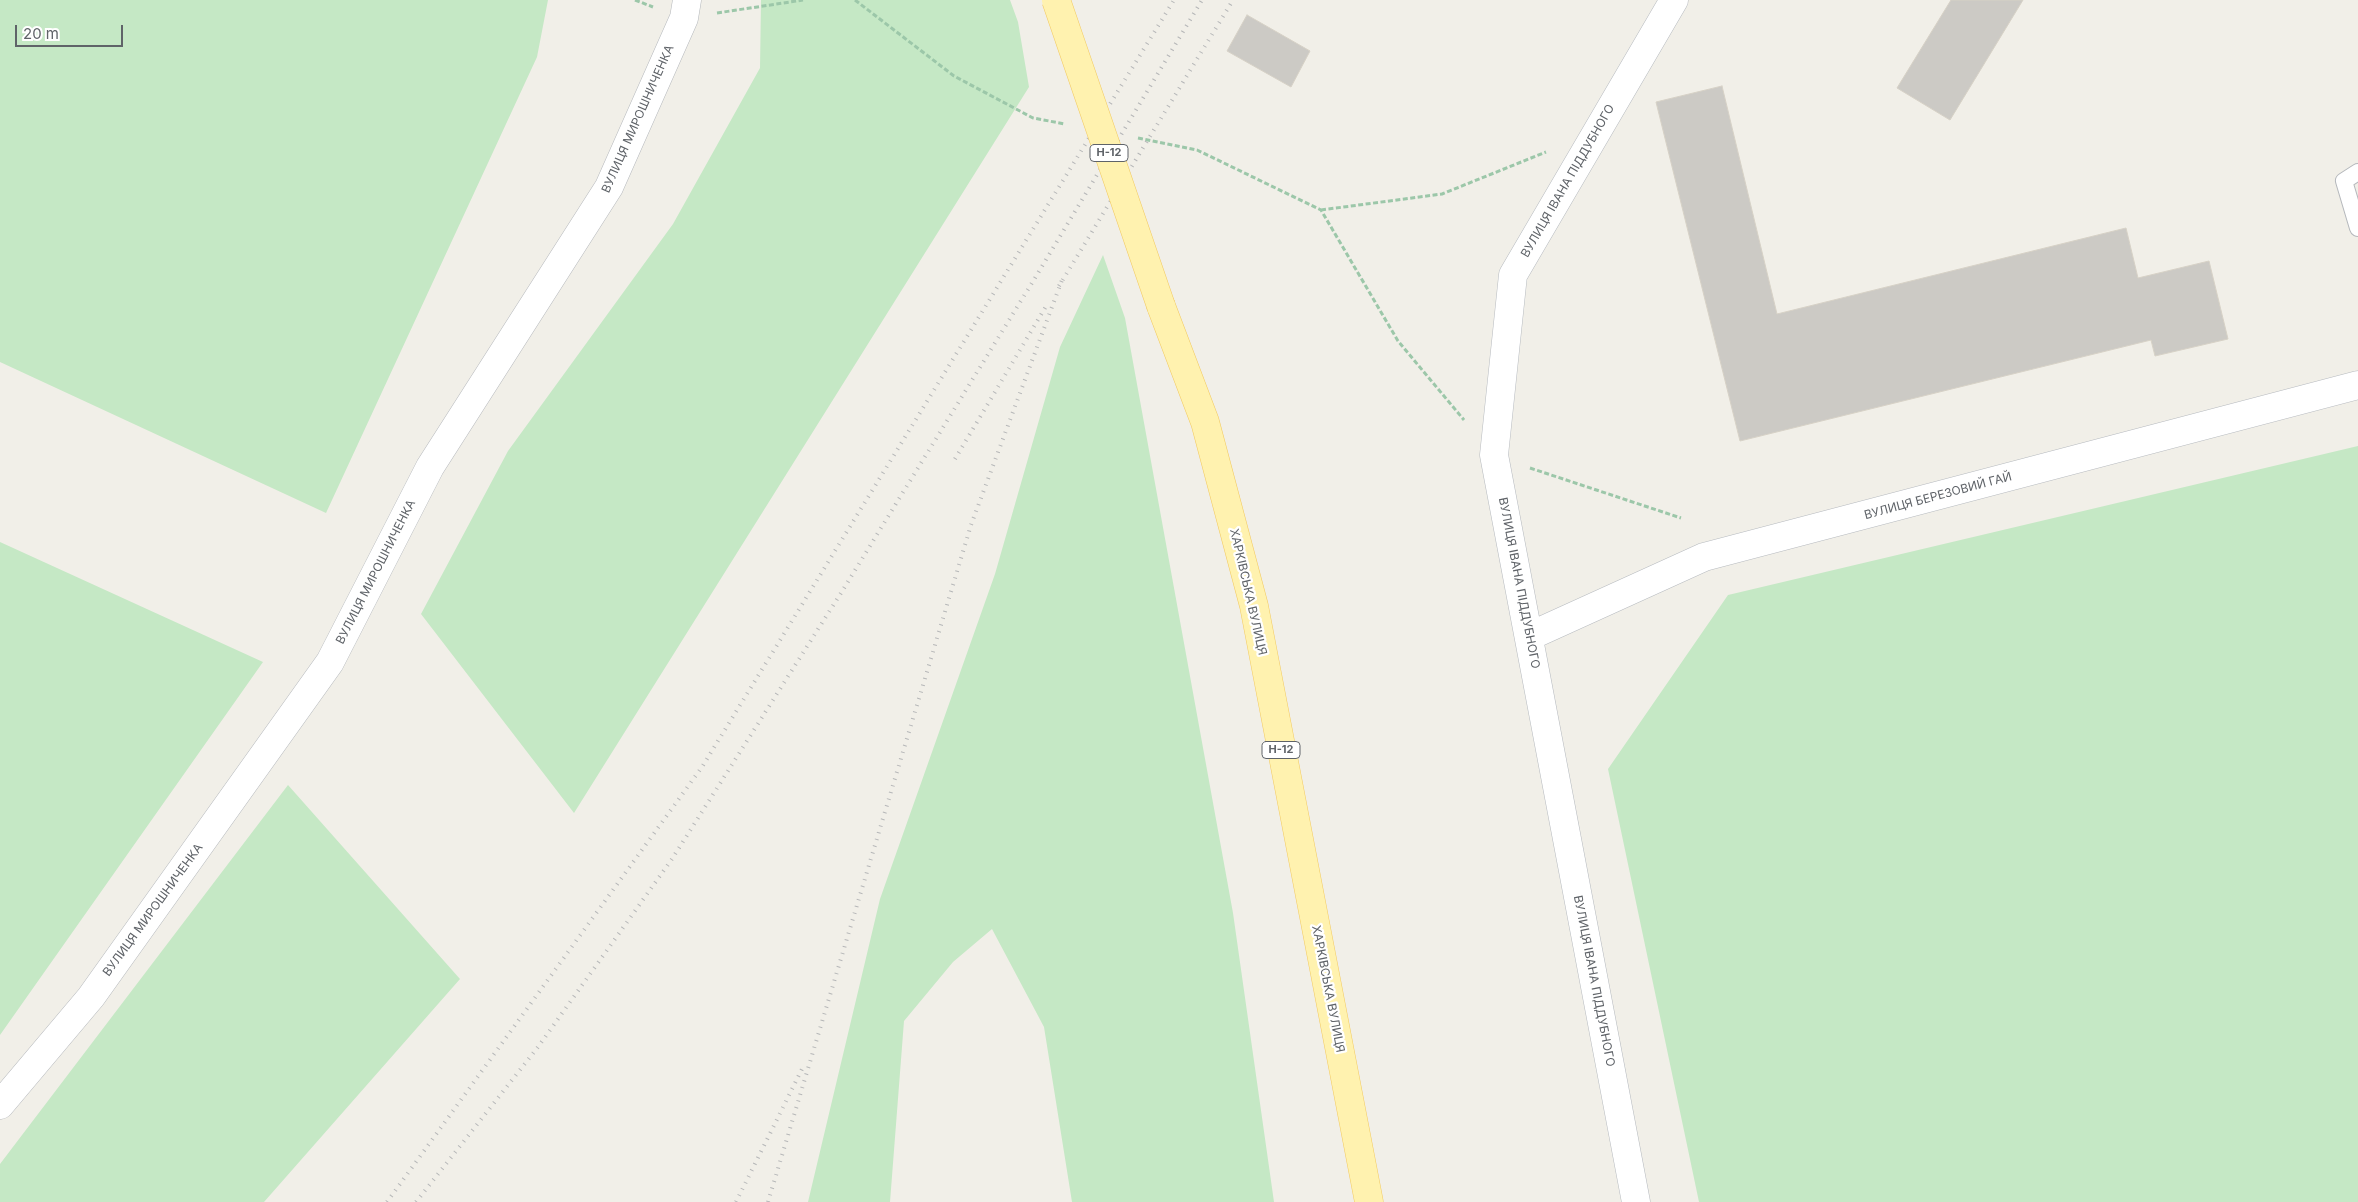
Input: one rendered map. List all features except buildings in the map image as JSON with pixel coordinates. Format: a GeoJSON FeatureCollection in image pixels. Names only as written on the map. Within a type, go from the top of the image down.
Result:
{"type":"FeatureCollection","features":[{"type":"Feature","properties":{"kind":"main road","name":"ХАРКІВСЬКА ВУЛИЦЯ"},"geometry":{"type":"LineString","coordinates":[[1056,0],[1161,306],[1204,422],[1254,606],[1369,1202]]}},
{"type":"Feature","properties":{"kind":"street","name":"ВУЛИЦЯ МИРОШНИЧЕНКА"},"geometry":{"type":"LineString","coordinates":[[0,1106],[91,997],[330,662],[430,467],[609,187],[684,18],[687,0]]}},
{"type":"Feature","properties":{"kind":"street","name":"ВУЛИЦЯ ІВАНА ПІДДУБНОГО"},"geometry":{"type":"LineString","coordinates":[[1636,1202],[1530,636],[1494,456],[1513,275],[1674,0]]}},
{"type":"Feature","properties":{"kind":"street","name":"ВУЛИЦЯ БЕРЕЗОВИЙ ГАЙ"},"geometry":{"type":"LineString","coordinates":[[1530,636],[1704,557],[2358,386]]}},
{"type":"Feature","properties":{"kind":"lane"},"geometry":{"type":"LineString","coordinates":[[2358,172],[2344,180],[2358,228]]}},
{"type":"Feature","properties":{"kind":"path"},"geometry":{"type":"LineString","coordinates":[[856,0],[954,76],[1033,118],[1072,126]]}},
{"type":"Feature","properties":{"kind":"path"},"geometry":{"type":"LineString","coordinates":[[1129,137],[1197,150],[1321,210],[1442,194],[1552,149]]}},
{"type":"Feature","properties":{"kind":"path"},"geometry":{"type":"LineString","coordinates":[[1321,210],[1398,340],[1494,456],[1680,518]]}},
{"type":"Feature","properties":{"kind":"green space"},"geometry":{"type":"Polygon","coordinates":[[[0,0],[548,0],[537,57],[326,513],[0,362],[0,0]]]}},
{"type":"Feature","properties":{"kind":"green space"},"geometry":{"type":"Polygon","coordinates":[[[761,0],[1010,0],[1018,22],[1029,87],[574,813],[421,614],[508,451],[673,224],[760,68],[761,0]]]}},
{"type":"Feature","properties":{"kind":"green space"},"geometry":{"type":"Polygon","coordinates":[[[1103,255],[1125,318],[1233,913],[1274,1202],[1072,1202],[1044,1027],[992,929],[953,962],[904,1021],[890,1202],[808,1202],[880,899],[995,574],[1060,347],[1103,255]]]}},
{"type":"Feature","properties":{"kind":"green space"},"geometry":{"type":"Polygon","coordinates":[[[2358,446],[2358,1202],[1699,1202],[1608,769],[1728,595],[2358,446]]]}},
{"type":"Feature","properties":{"kind":"green space"},"geometry":{"type":"Polygon","coordinates":[[[0,542],[263,662],[0,1035],[0,542]]]}},
{"type":"Feature","properties":{"kind":"green space"},"geometry":{"type":"Polygon","coordinates":[[[288,785],[460,979],[264,1202],[0,1202],[0,1164],[288,785]]]}},
{"type":"Feature","properties":{"kind":"railway"},"geometry":{"type":"LineString","coordinates":[[387,1202],[702,767],[1174,0]]}},
{"type":"Feature","properties":{"kind":"railway"},"geometry":{"type":"LineString","coordinates":[[416,1202],[538,1047],[672,859],[841,593],[1035,278],[1202,0]]}},
{"type":"Feature","properties":{"kind":"railway"},"geometry":{"type":"LineString","coordinates":[[1059,286],[1233,0]]}},
{"type":"Feature","properties":{"kind":"railway"},"geometry":{"type":"LineString","coordinates":[[768,1202],[971,525],[1062,280]]}},
{"type":"Feature","properties":{"kind":"railway"},"geometry":{"type":"LineString","coordinates":[[955,459],[1048,303]]}},
{"type":"Feature","properties":{"kind":"railway"},"geometry":{"type":"LineString","coordinates":[[736,1202],[804,1065]]}}]}
